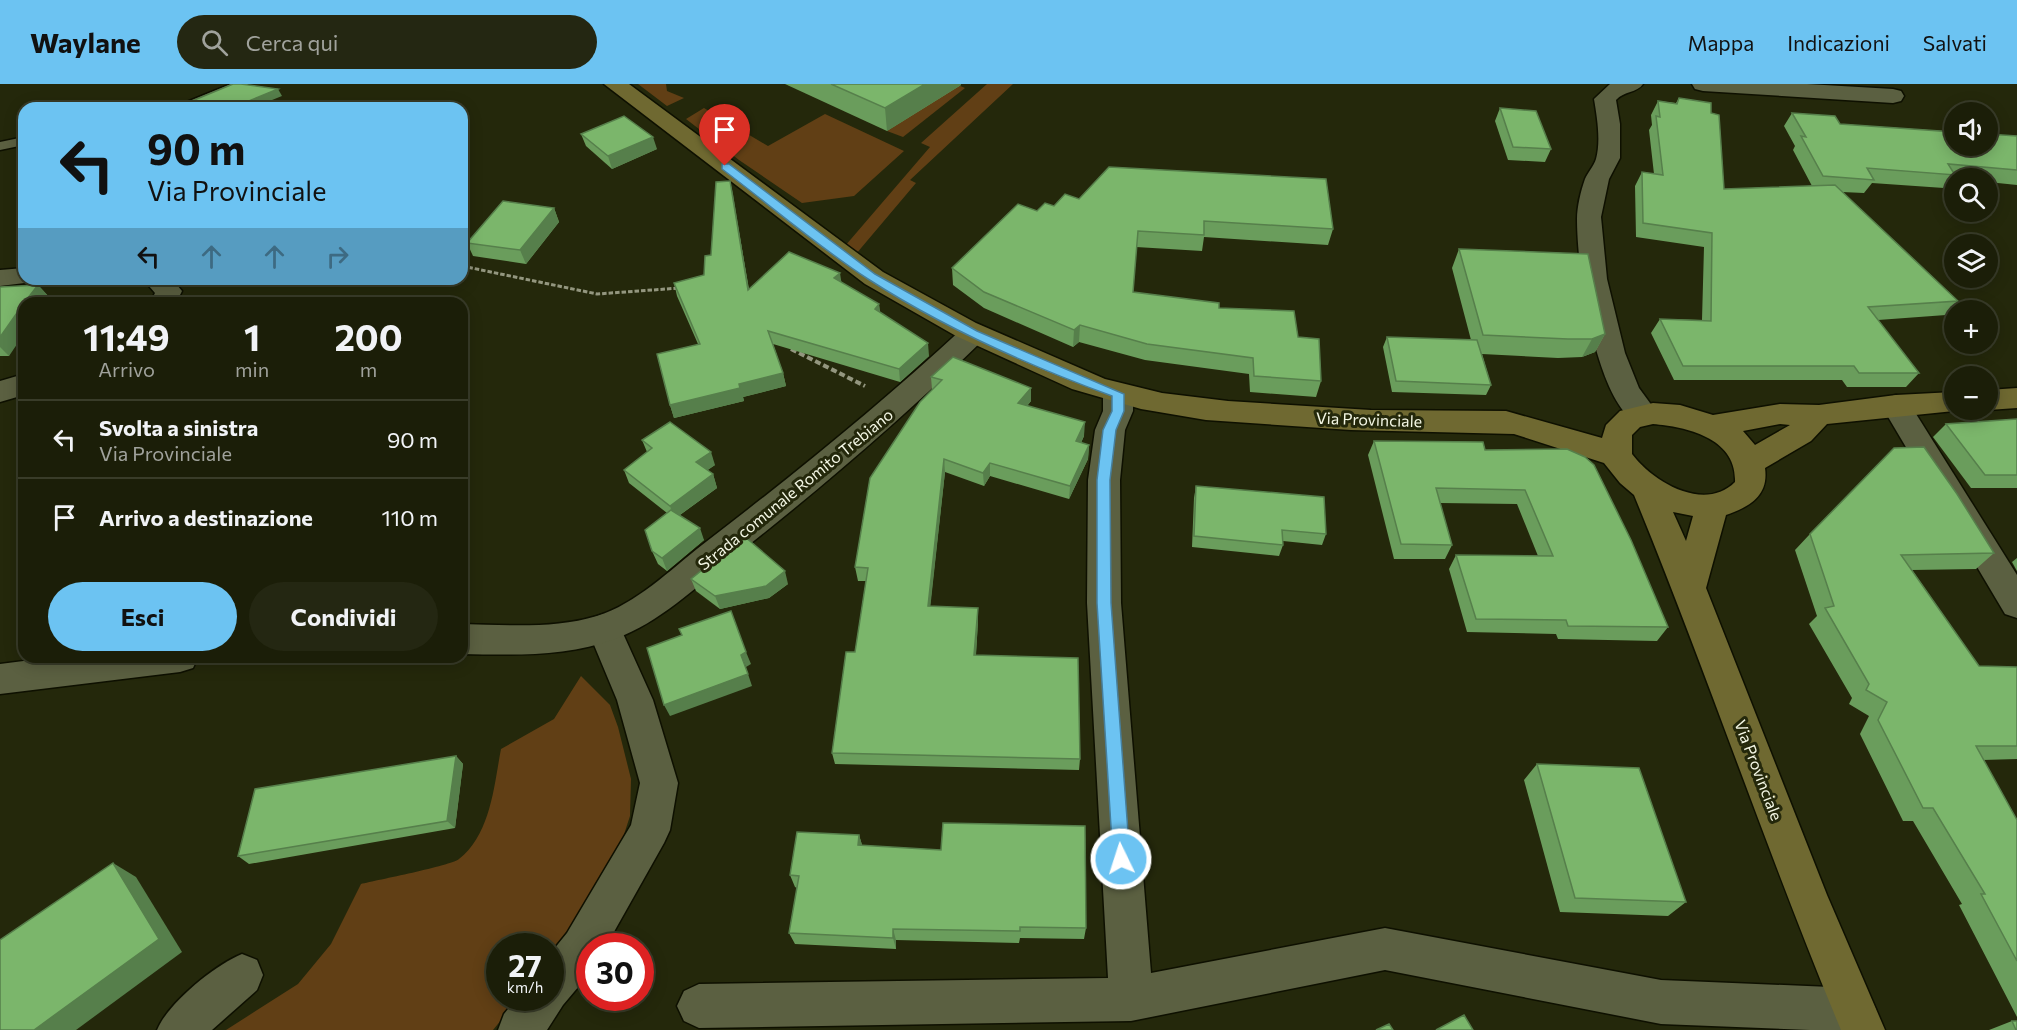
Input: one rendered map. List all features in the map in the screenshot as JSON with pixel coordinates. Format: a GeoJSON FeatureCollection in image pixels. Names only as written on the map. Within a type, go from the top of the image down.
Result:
{"type":"FeatureCollection","features":[{"type":"Feature","properties":{"kind":"main road","name":"Via Provinciale"},"geometry":{"type":"LineString","coordinates":[[615,84],[872,277],[973,334],[1066,375],[1118,394],[1176,405],[1339,419],[1513,422],[1617,456]]}},
{"type":"Feature","properties":{"kind":"main road"},"geometry":{"type":"LineString","coordinates":[[1998,399],[2017,398]]}},
{"type":"Feature","properties":{"kind":"main road"},"geometry":{"type":"LineString","coordinates":[[1712,426],[1779,414],[1819,415],[1896,405],[1944,403]]}},
{"type":"Feature","properties":{"kind":"main road"},"geometry":{"type":"LineString","coordinates":[[1513,422],[1633,419],[1676,414],[1712,426],[1735,443],[1749,463],[1751,479],[1745,492],[1732,501],[1712,506],[1679,502],[1647,488],[1634,477],[1617,456],[1615,438],[1633,419]]}},
{"type":"Feature","properties":{"kind":"main road"},"geometry":{"type":"LineString","coordinates":[[1749,463],[1800,433],[1819,415]]}},
{"type":"Feature","properties":{"kind":"main road","name":"Via Provinciale"},"geometry":{"type":"LineString","coordinates":[[1647,488],[1690,586],[1755,760],[1858,1020]]}},
{"type":"Feature","properties":{"kind":"main road"},"geometry":{"type":"LineString","coordinates":[[1690,586],[1712,506]]}},
{"type":"Feature","properties":{"kind":"street"},"geometry":{"type":"LineString","coordinates":[[1632,84],[1613,90],[1605,99],[1609,124],[1608,158],[1598,179],[1589,217],[1594,279],[1611,353],[1626,391],[1633,419]]}},
{"type":"Feature","properties":{"kind":"street"},"geometry":{"type":"LineString","coordinates":[[1703,84],[1893,96]]}},
{"type":"Feature","properties":{"kind":"street"},"geometry":{"type":"LineString","coordinates":[[0,278],[18,276]]}},
{"type":"Feature","properties":{"kind":"street"},"geometry":{"type":"LineString","coordinates":[[162,285],[169,291],[166,297]]}},
{"type":"Feature","properties":{"kind":"street","name":"Strada comunale Romito Trebiano"},"geometry":{"type":"LineString","coordinates":[[468,639],[530,641],[561,638],[604,628],[642,608],[788,498],[900,404],[973,334]]}},
{"type":"Feature","properties":{"kind":"street"},"geometry":{"type":"LineString","coordinates":[[0,392],[18,386]]}},
{"type":"Feature","properties":{"kind":"street"},"geometry":{"type":"LineString","coordinates":[[1118,394],[1118,411],[1110,430],[1104,480],[1104,603],[1131,999]]}},
{"type":"Feature","properties":{"kind":"street"},"geometry":{"type":"LineString","coordinates":[[1896,405],[2017,604]]}},
{"type":"Feature","properties":{"kind":"street"},"geometry":{"type":"LineString","coordinates":[[564,971],[582,948],[651,830],[659,783],[635,700],[604,628]]}},
{"type":"Feature","properties":{"kind":"street"},"geometry":{"type":"LineString","coordinates":[[0,679],[131,663]]}},
{"type":"Feature","properties":{"kind":"street"},"geometry":{"type":"LineString","coordinates":[[699,1006],[1131,999],[1385,949],[1661,1002],[1858,1020]]}},
{"type":"Feature","properties":{"kind":"street"},"geometry":{"type":"LineString","coordinates":[[179,1030],[242,975]]}},
{"type":"Feature","properties":{"kind":"street"},"geometry":{"type":"LineString","coordinates":[[520,1030],[534,1011]]}},
{"type":"Feature","properties":{"kind":"lane"},"geometry":{"type":"LineString","coordinates":[[194,102],[242,84]]}},
{"type":"Feature","properties":{"kind":"lane"},"geometry":{"type":"LineString","coordinates":[[0,146],[18,142]]}},
{"type":"Feature","properties":{"kind":"path"},"geometry":{"type":"LineString","coordinates":[[468,267],[597,294],[688,286]]}},
{"type":"Feature","properties":{"kind":"path"},"geometry":{"type":"LineString","coordinates":[[786,346],[900,404]]}},
{"type":"Feature","properties":{"kind":"shaded area"},"geometry":{"type":"Polygon","coordinates":[[[638,84],[666,84],[667,91],[684,98],[667,106],[638,84]]]}},
{"type":"Feature","properties":{"kind":"shaded area"},"geometry":{"type":"Polygon","coordinates":[[[987,84],[1013,84],[910,180],[916,183],[856,254],[845,246],[930,147],[921,143],[987,84]]]}},
{"type":"Feature","properties":{"kind":"shaded area"},"geometry":{"type":"Polygon","coordinates":[[[958,85],[965,88],[903,137],[887,131],[958,85]]]}},
{"type":"Feature","properties":{"kind":"shaded area"},"geometry":{"type":"Polygon","coordinates":[[[704,108],[768,146],[825,114],[904,151],[854,196],[802,203],[739,160],[686,119],[704,108]]]}},
{"type":"Feature","properties":{"kind":"shaded area"},"geometry":{"type":"Polygon","coordinates":[[[581,676],[610,705],[631,779],[630,816],[617,856],[591,902],[564,938],[564,933],[486,933],[486,1011],[508,1011],[493,1030],[226,1030],[298,984],[331,944],[361,884],[453,862],[470,849],[485,823],[501,749],[554,719],[581,676]]]}},
{"type":"Feature","properties":{"kind":"building"},"geometry":{"type":"Polygon","coordinates":[[[233,84],[278,89],[247,102],[189,102],[233,84]]]}},
{"type":"Feature","properties":{"kind":"building"},"geometry":{"type":"Polygon","coordinates":[[[831,84],[925,84],[885,108],[831,84]]]}},
{"type":"Feature","properties":{"kind":"building"},"geometry":{"type":"Polygon","coordinates":[[[1679,98],[1711,103],[1711,113],[1719,115],[1724,189],[1835,185],[1957,300],[1868,307],[1919,373],[1859,373],[1854,366],[1683,366],[1660,319],[1711,321],[1712,233],[1643,223],[1642,172],[1663,175],[1656,116],[1660,117],[1658,101],[1677,104],[1679,98]]]}},
{"type":"Feature","properties":{"kind":"building"},"geometry":{"type":"Polygon","coordinates":[[[1500,108],[1536,111],[1551,149],[1513,147],[1500,108]]]}},
{"type":"Feature","properties":{"kind":"building"},"geometry":{"type":"Polygon","coordinates":[[[1792,113],[1835,116],[1840,124],[1944,131],[1944,156],[1998,156],[1998,135],[2017,136],[2017,170],[1948,164],[1951,168],[1944,168],[1944,174],[1867,168],[1874,180],[1823,176],[1801,136],[1806,137],[1792,113]]]}},
{"type":"Feature","properties":{"kind":"building"},"geometry":{"type":"Polygon","coordinates":[[[624,116],[653,137],[608,156],[581,134],[624,116]]]}},
{"type":"Feature","properties":{"kind":"building"},"geometry":{"type":"Polygon","coordinates":[[[1109,167],[1326,179],[1333,229],[1204,221],[1204,235],[1138,231],[1133,292],[1219,303],[1219,308],[1294,311],[1298,337],[1319,339],[1321,381],[1254,376],[1253,358],[1147,344],[1080,325],[1074,330],[984,292],[952,268],[1018,204],[1037,211],[1045,203],[1054,206],[1065,194],[1079,199],[1109,167]]]}},
{"type":"Feature","properties":{"kind":"building"},"geometry":{"type":"Polygon","coordinates":[[[730,181],[748,290],[789,252],[840,273],[834,278],[879,304],[875,309],[928,343],[899,369],[768,331],[783,373],[739,384],[740,388],[670,405],[657,354],[700,344],[674,283],[704,275],[705,256],[711,255],[716,182],[730,181]]]}},
{"type":"Feature","properties":{"kind":"building"},"geometry":{"type":"Polygon","coordinates":[[[503,201],[554,208],[520,250],[468,242],[503,201]]]}},
{"type":"Feature","properties":{"kind":"building"},"geometry":{"type":"Polygon","coordinates":[[[1459,249],[1588,254],[1605,334],[1592,339],[1483,335],[1459,249]]]}},
{"type":"Feature","properties":{"kind":"building"},"geometry":{"type":"Polygon","coordinates":[[[38,285],[29,297],[18,297],[18,312],[0,337],[0,287],[38,285]]]}},
{"type":"Feature","properties":{"kind":"building"},"geometry":{"type":"Polygon","coordinates":[[[1387,337],[1477,340],[1491,385],[1396,381],[1387,337]]]}},
{"type":"Feature","properties":{"kind":"building"},"geometry":{"type":"Polygon","coordinates":[[[953,357],[1031,388],[1018,403],[1085,422],[1076,441],[1089,445],[1070,486],[990,463],[983,473],[944,459],[928,606],[978,608],[974,655],[1078,658],[1080,759],[832,753],[846,652],[855,652],[868,568],[855,567],[870,478],[920,402],[942,380],[931,377],[953,357]]]}},
{"type":"Feature","properties":{"kind":"building"},"geometry":{"type":"Polygon","coordinates":[[[2017,419],[2017,475],[1985,475],[1946,424],[2017,419]]]}},
{"type":"Feature","properties":{"kind":"building"},"geometry":{"type":"Polygon","coordinates":[[[670,422],[711,452],[696,462],[713,474],[670,506],[624,470],[652,448],[642,440],[670,422]]]}},
{"type":"Feature","properties":{"kind":"building"},"geometry":{"type":"Polygon","coordinates":[[[1374,441],[1483,442],[1485,450],[1567,449],[1585,457],[1594,465],[1631,540],[1668,627],[1568,626],[1566,620],[1476,619],[1456,555],[1553,556],[1525,490],[1436,488],[1452,545],[1401,544],[1374,441]]]}},
{"type":"Feature","properties":{"kind":"building"},"geometry":{"type":"Polygon","coordinates":[[[1924,447],[1994,553],[1901,555],[1979,666],[2017,667],[2017,746],[1976,746],[2017,820],[2017,961],[1981,894],[1985,894],[1933,808],[1923,808],[1878,720],[1887,702],[1866,690],[1869,684],[1825,608],[1834,606],[1810,534],[1894,448],[1924,447]]]}},
{"type":"Feature","properties":{"kind":"building"},"geometry":{"type":"Polygon","coordinates":[[[1196,486],[1324,497],[1326,534],[1282,530],[1283,545],[1194,536],[1196,486]]]}},
{"type":"Feature","properties":{"kind":"building"},"geometry":{"type":"Polygon","coordinates":[[[671,510],[700,528],[662,558],[652,551],[645,530],[671,510]]]}},
{"type":"Feature","properties":{"kind":"building"},"geometry":{"type":"Polygon","coordinates":[[[744,536],[785,571],[766,586],[715,596],[691,579],[744,536]]]}},
{"type":"Feature","properties":{"kind":"building"},"geometry":{"type":"Polygon","coordinates":[[[731,611],[746,652],[741,655],[748,674],[664,705],[647,648],[682,635],[679,629],[731,611]]]}},
{"type":"Feature","properties":{"kind":"building"},"geometry":{"type":"Polygon","coordinates":[[[456,756],[447,821],[238,856],[255,789],[456,756]]]}},
{"type":"Feature","properties":{"kind":"building"},"geometry":{"type":"Polygon","coordinates":[[[1537,764],[1639,768],[1686,902],[1575,898],[1537,764]]]}},
{"type":"Feature","properties":{"kind":"building"},"geometry":{"type":"Polygon","coordinates":[[[943,823],[1085,826],[1086,928],[1020,927],[1020,931],[893,929],[893,938],[789,933],[799,876],[790,875],[797,832],[859,835],[858,845],[941,850],[943,823]]]}},
{"type":"Feature","properties":{"kind":"building"},"geometry":{"type":"Polygon","coordinates":[[[113,863],[159,939],[34,1030],[0,1030],[0,940],[113,863]]]}},
{"type":"Feature","properties":{"kind":"building"},"geometry":{"type":"Polygon","coordinates":[[[1464,1015],[1473,1030],[1436,1030],[1464,1015]]]}},
{"type":"Feature","properties":{"kind":"building"},"geometry":{"type":"Polygon","coordinates":[[[2012,1021],[2017,1021],[2017,1030],[2016,1030],[2012,1021]]]}},
{"type":"Feature","properties":{"kind":"building"},"geometry":{"type":"Polygon","coordinates":[[[1389,1024],[1393,1030],[1376,1030],[1389,1024]]]}},
{"type":"Feature","properties":{"kind":"route"},"geometry":{"type":"LineString","coordinates":[[725,166],[872,277],[973,334],[1066,375],[1118,394],[1118,411],[1110,430],[1104,480],[1104,603],[1121,859]]}}]}
